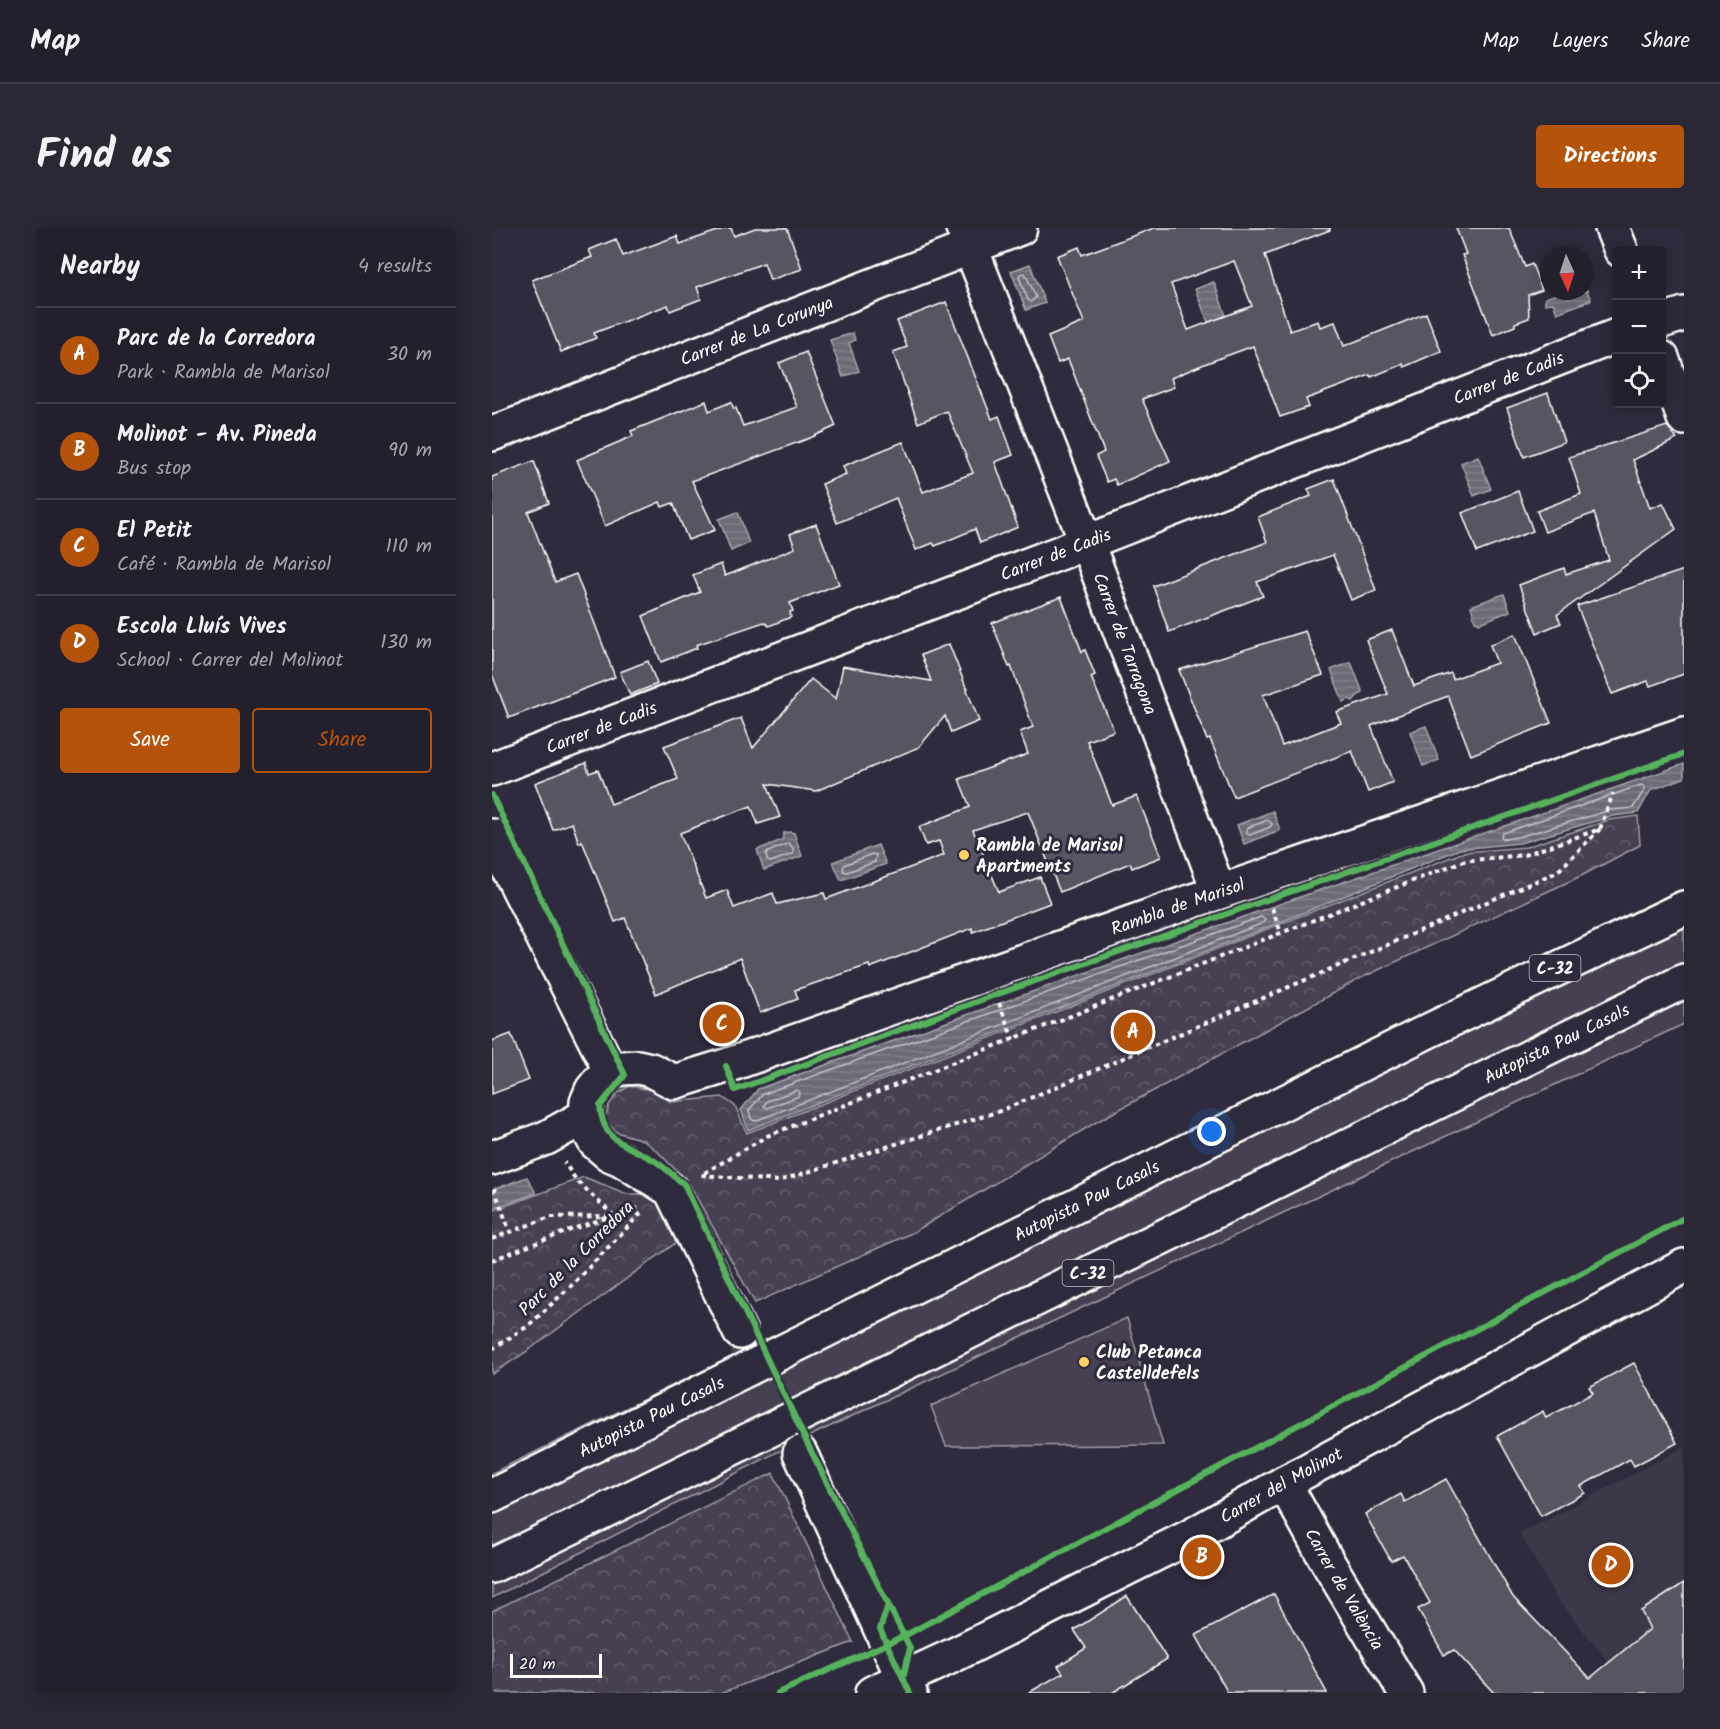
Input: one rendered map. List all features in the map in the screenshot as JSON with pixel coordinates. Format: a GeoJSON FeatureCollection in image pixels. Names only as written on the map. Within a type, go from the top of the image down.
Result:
{"type":"FeatureCollection","features":[{"type":"Feature","properties":{"kind":"main road","name":"Carrer de La Corunya"},"geometry":{"type":"LineString","coordinates":[[492,434],[967,238],[1020,228]]}},
{"type":"Feature","properties":{"kind":"main road"},"geometry":{"type":"LineString","coordinates":[[1612,228],[1619,246]]}},
{"type":"Feature","properties":{"kind":"main road","name":"Carrer de Tarragona"},"geometry":{"type":"LineString","coordinates":[[967,238],[1219,892]]}},
{"type":"Feature","properties":{"kind":"main road"},"geometry":{"type":"LineString","coordinates":[[1666,320],[1684,314]]}},
{"type":"Feature","properties":{"kind":"main road","name":"Carrer de Cadis"},"geometry":{"type":"LineString","coordinates":[[492,769],[1612,338]]}},
{"type":"Feature","properties":{"kind":"main road"},"geometry":{"type":"LineString","coordinates":[[1666,369],[1684,418]]}},
{"type":"Feature","properties":{"kind":"main road","name":"Rambla de Marisol"},"geometry":{"type":"LineString","coordinates":[[611,1071],[638,1067],[651,1070],[674,1083],[1219,892],[1684,734]]}},
{"type":"Feature","properties":{"kind":"main road"},"geometry":{"type":"LineString","coordinates":[[492,836],[611,1071],[592,1090],[587,1102],[586,1116],[589,1131],[602,1149],[671,1190],[740,1332]]}},
{"type":"Feature","properties":{"kind":"main road"},"geometry":{"type":"LineString","coordinates":[[1428,1031],[1565,952],[1684,890]]}},
{"type":"Feature","properties":{"kind":"main road","name":"Autopista Pau Casals"},"geometry":{"type":"LineString","coordinates":[[492,1496],[1428,1031],[1684,908]]}},
{"type":"Feature","properties":{"kind":"main road","name":"Autopista Pau Casals"},"geometry":{"type":"LineString","coordinates":[[492,1566],[1684,981]]}},
{"type":"Feature","properties":{"kind":"main road"},"geometry":{"type":"LineString","coordinates":[[492,1158],[546,1138],[586,1116]]}},
{"type":"Feature","properties":{"kind":"main road","name":"Carrer del Molinot"},"geometry":{"type":"LineString","coordinates":[[872,1693],[907,1686],[1189,1537],[1684,1266]]}},
{"type":"Feature","properties":{"kind":"main road"},"geometry":{"type":"LineString","coordinates":[[800,1453],[907,1686]]}},
{"type":"Feature","properties":{"kind":"main road","name":"Carrer de València"},"geometry":{"type":"LineString","coordinates":[[1284,1483],[1327,1561],[1406,1693]]}},
{"type":"Feature","properties":{"kind":"path"},"geometry":{"type":"LineString","coordinates":[[1600,829],[1524,855],[1463,861],[767,1136],[701,1175],[780,1181],[1000,1111],[1557,872],[1600,829],[1616,784]]}},
{"type":"Feature","properties":{"kind":"path"},"geometry":{"type":"LineString","coordinates":[[1271,906],[1281,933]]}},
{"type":"Feature","properties":{"kind":"path"},"geometry":{"type":"LineString","coordinates":[[999,1003],[1013,1039]]}},
{"type":"Feature","properties":{"kind":"path"},"geometry":{"type":"LineString","coordinates":[[492,1185],[510,1232]]}},
{"type":"Feature","properties":{"kind":"shaded area"},"geometry":{"type":"Polygon","coordinates":[[[1684,1447],[1684,1693],[1609,1663],[1556,1597],[1520,1534],[1684,1447]]]}},
{"type":"Feature","properties":{"kind":"green space"},"geometry":{"type":"Polygon","coordinates":[[[1638,816],[1640,845],[1581,876],[1361,978],[1098,1121],[914,1232],[755,1303],[688,1182],[643,1140],[616,1132],[605,1120],[609,1105],[618,1093],[629,1086],[652,1090],[671,1102],[722,1097],[735,1106],[747,1133],[1464,852],[1526,847],[1609,820],[1638,816]]]}},
{"type":"Feature","properties":{"kind":"green space"},"geometry":{"type":"Polygon","coordinates":[[[1684,894],[1684,1024],[797,1442],[492,1598],[492,1473],[1684,894]]]}},
{"type":"Feature","properties":{"kind":"green space"},"geometry":{"type":"Polygon","coordinates":[[[584,1177],[627,1194],[652,1194],[681,1239],[526,1352],[492,1374],[492,1211],[584,1177]]]}},
{"type":"Feature","properties":{"kind":"green space","name":"Club Petanca Castelldefels"},"geometry":{"type":"Polygon","coordinates":[[[1127,1318],[1163,1445],[946,1446],[931,1406],[1127,1318]]]}},
{"type":"Feature","properties":{"kind":"green space"},"geometry":{"type":"Polygon","coordinates":[[[773,1473],[853,1642],[721,1693],[492,1693],[492,1611],[773,1473]]]}},
{"type":"Feature","properties":{"kind":"water"},"geometry":{"type":"Polygon","coordinates":[[[1030,264],[1045,303],[1026,310],[1011,271],[1030,264]]]}},
{"type":"Feature","properties":{"kind":"water"},"geometry":{"type":"Polygon","coordinates":[[[1214,282],[1226,316],[1208,322],[1195,289],[1214,282]]]}},
{"type":"Feature","properties":{"kind":"water"},"geometry":{"type":"Polygon","coordinates":[[[1545,300],[1591,300],[1557,313],[1553,303],[1545,304],[1545,300]]]}},
{"type":"Feature","properties":{"kind":"water"},"geometry":{"type":"Polygon","coordinates":[[[853,333],[855,340],[849,343],[859,371],[843,377],[830,340],[853,333]]]}},
{"type":"Feature","properties":{"kind":"water"},"geometry":{"type":"Polygon","coordinates":[[[1478,456],[1491,489],[1474,496],[1461,463],[1478,456]]]}},
{"type":"Feature","properties":{"kind":"water"},"geometry":{"type":"Polygon","coordinates":[[[738,512],[749,543],[731,551],[719,519],[738,512]]]}},
{"type":"Feature","properties":{"kind":"water"},"geometry":{"type":"Polygon","coordinates":[[[1504,594],[1510,611],[1480,623],[1475,621],[1471,606],[1504,594]]]}},
{"type":"Feature","properties":{"kind":"water"},"geometry":{"type":"Polygon","coordinates":[[[1351,662],[1363,693],[1353,701],[1349,699],[1343,702],[1331,670],[1351,662]]]}},
{"type":"Feature","properties":{"kind":"water"},"geometry":{"type":"Polygon","coordinates":[[[1426,726],[1439,760],[1423,766],[1410,732],[1426,726]]]}},
{"type":"Feature","properties":{"kind":"water"},"geometry":{"type":"Polygon","coordinates":[[[1684,764],[1684,778],[1651,790],[1638,813],[1613,816],[1520,843],[1460,849],[1278,923],[748,1130],[741,1110],[758,1089],[1271,907],[1684,764]]]}},
{"type":"Feature","properties":{"kind":"water"},"geometry":{"type":"Polygon","coordinates":[[[1273,811],[1280,830],[1244,844],[1237,825],[1273,811]]]}},
{"type":"Feature","properties":{"kind":"water"},"geometry":{"type":"Polygon","coordinates":[[[784,833],[794,833],[802,856],[764,870],[757,850],[782,840],[784,833]]]}},
{"type":"Feature","properties":{"kind":"water"},"geometry":{"type":"Polygon","coordinates":[[[878,845],[886,864],[841,880],[833,862],[878,845]]]}},
{"type":"Feature","properties":{"kind":"water"},"geometry":{"type":"Polygon","coordinates":[[[527,1177],[536,1193],[492,1209],[492,1190],[527,1177]]]}},
{"type":"Feature","properties":{"kind":"building"},"geometry":{"type":"Polygon","coordinates":[[[731,228],[734,236],[755,228],[787,228],[802,269],[770,280],[764,263],[697,287],[701,299],[670,311],[668,305],[594,333],[596,338],[561,352],[532,280],[592,257],[589,250],[616,239],[623,256],[677,236],[680,244],[731,228]]]}},
{"type":"Feature","properties":{"kind":"building"},"geometry":{"type":"Polygon","coordinates":[[[1154,228],[1330,228],[1330,230],[1265,255],[1290,331],[1318,321],[1320,327],[1335,322],[1344,346],[1426,313],[1441,351],[1404,367],[1403,364],[1306,399],[1309,407],[1280,417],[1253,346],[1207,363],[1171,378],[1174,387],[1142,399],[1170,461],[1117,485],[1114,479],[1107,482],[1096,456],[1104,452],[1068,359],[1058,363],[1048,337],[1084,322],[1057,256],[1079,247],[1082,255],[1154,228]],[[1234,261],[1171,284],[1188,330],[1252,306],[1234,261]]]}},
{"type":"Feature","properties":{"kind":"building"},"geometry":{"type":"Polygon","coordinates":[[[1456,228],[1509,228],[1525,267],[1532,264],[1540,285],[1540,291],[1528,295],[1529,318],[1493,335],[1462,255],[1466,254],[1456,228]]]}},
{"type":"Feature","properties":{"kind":"building"},"geometry":{"type":"Polygon","coordinates":[[[946,302],[992,419],[999,416],[1013,455],[995,462],[1018,527],[980,543],[975,529],[935,546],[933,543],[916,550],[896,498],[837,523],[822,484],[846,474],[843,466],[903,442],[923,492],[973,473],[947,411],[918,423],[893,352],[907,347],[897,321],[946,302]]]}},
{"type":"Feature","properties":{"kind":"building"},"geometry":{"type":"Polygon","coordinates":[[[806,352],[836,426],[810,438],[692,481],[715,530],[688,540],[673,503],[662,507],[660,502],[605,526],[577,460],[633,436],[631,431],[706,401],[709,411],[731,402],[743,426],[797,407],[779,363],[806,352]]]}},
{"type":"Feature","properties":{"kind":"building"},"geometry":{"type":"Polygon","coordinates":[[[1548,393],[1564,442],[1524,457],[1507,408],[1548,393]]]}},
{"type":"Feature","properties":{"kind":"building"},"geometry":{"type":"Polygon","coordinates":[[[1667,426],[1677,439],[1633,460],[1650,508],[1663,503],[1676,529],[1557,615],[1561,623],[1537,633],[1519,585],[1564,568],[1566,574],[1609,560],[1594,513],[1545,532],[1537,511],[1581,494],[1569,457],[1667,426]]]}},
{"type":"Feature","properties":{"kind":"building"},"geometry":{"type":"Polygon","coordinates":[[[534,461],[549,503],[528,512],[555,582],[576,574],[615,677],[509,718],[492,674],[492,477],[534,461]]]}},
{"type":"Feature","properties":{"kind":"building"},"geometry":{"type":"Polygon","coordinates":[[[1334,479],[1376,590],[1351,600],[1333,555],[1257,582],[1263,596],[1169,632],[1153,586],[1267,542],[1258,517],[1311,496],[1308,489],[1334,479]]]}},
{"type":"Feature","properties":{"kind":"building"},"geometry":{"type":"Polygon","coordinates":[[[1518,491],[1533,531],[1477,552],[1462,513],[1518,491]]]}},
{"type":"Feature","properties":{"kind":"building"},"geometry":{"type":"Polygon","coordinates":[[[816,524],[839,584],[790,603],[793,611],[790,612],[791,617],[769,626],[764,622],[696,645],[697,648],[661,662],[643,616],[700,592],[693,575],[721,564],[725,576],[795,548],[790,534],[816,524]]]}},
{"type":"Feature","properties":{"kind":"building"},"geometry":{"type":"Polygon","coordinates":[[[1684,570],[1684,674],[1650,686],[1648,681],[1612,694],[1577,606],[1684,570]]]}},
{"type":"Feature","properties":{"kind":"building"},"geometry":{"type":"Polygon","coordinates":[[[1061,597],[1082,652],[1085,650],[1095,675],[1091,677],[1114,731],[1087,741],[1112,805],[1137,796],[1161,857],[1132,868],[1130,863],[1060,892],[1028,812],[973,830],[999,892],[1040,877],[1050,903],[973,932],[972,928],[870,968],[869,965],[795,990],[798,999],[760,1013],[740,958],[656,994],[625,918],[615,922],[582,841],[579,843],[572,823],[553,830],[535,783],[586,763],[589,773],[598,770],[611,804],[678,779],[664,746],[741,718],[753,748],[811,679],[836,699],[843,666],[931,681],[921,655],[949,644],[979,721],[951,733],[945,716],[919,747],[816,791],[767,784],[780,817],[758,824],[751,806],[680,833],[706,898],[727,890],[734,908],[773,893],[777,904],[824,893],[826,899],[944,855],[939,841],[926,845],[919,827],[970,807],[959,779],[1028,754],[1020,732],[1033,727],[1011,666],[1009,667],[992,623],[1061,597]]]}},
{"type":"Feature","properties":{"kind":"building"},"geometry":{"type":"Polygon","coordinates":[[[1392,630],[1414,686],[1451,673],[1453,679],[1497,663],[1490,645],[1515,634],[1551,723],[1471,755],[1448,696],[1371,726],[1393,782],[1368,792],[1352,751],[1234,797],[1210,739],[1207,740],[1179,670],[1305,631],[1323,675],[1263,695],[1282,746],[1341,723],[1336,712],[1388,694],[1366,640],[1392,630]]]}},
{"type":"Feature","properties":{"kind":"building"},"geometry":{"type":"Polygon","coordinates":[[[648,661],[657,684],[630,695],[620,672],[648,661]]]}},
{"type":"Feature","properties":{"kind":"building"},"geometry":{"type":"Polygon","coordinates":[[[511,1034],[529,1080],[492,1094],[492,1041],[511,1034]]]}},
{"type":"Feature","properties":{"kind":"building"},"geometry":{"type":"Polygon","coordinates":[[[1634,1363],[1677,1443],[1634,1466],[1630,1459],[1581,1486],[1585,1493],[1541,1516],[1497,1436],[1543,1411],[1546,1418],[1593,1393],[1589,1387],[1634,1363]]]}},
{"type":"Feature","properties":{"kind":"building"},"geometry":{"type":"Polygon","coordinates":[[[1446,1479],[1513,1597],[1590,1678],[1650,1629],[1641,1611],[1684,1583],[1684,1693],[1494,1693],[1454,1650],[1444,1655],[1418,1609],[1430,1603],[1403,1555],[1391,1561],[1365,1514],[1401,1494],[1405,1502],[1446,1479]]]}},
{"type":"Feature","properties":{"kind":"building"},"geometry":{"type":"Polygon","coordinates":[[[1274,1594],[1327,1693],[1228,1693],[1196,1635],[1274,1594]]]}},
{"type":"Feature","properties":{"kind":"building"},"geometry":{"type":"Polygon","coordinates":[[[1127,1596],[1167,1659],[1112,1693],[1028,1693],[1063,1673],[1058,1666],[1086,1648],[1074,1630],[1127,1596]]]}},
{"type":"Feature","properties":{"kind":"tunnel"},"geometry":{"type":"LineString","coordinates":[[740,1332],[798,1449]]}},
{"type":"Feature","properties":{"kind":"cycle path"},"geometry":{"type":"LineString","coordinates":[[726,1066],[735,1090],[995,995],[1684,754]]}},
{"type":"Feature","properties":{"kind":"cycle path"},"geometry":{"type":"LineString","coordinates":[[492,795],[625,1075],[600,1106],[606,1128],[611,1136],[655,1161],[684,1184],[808,1445],[910,1648],[903,1679]]}},
{"type":"Feature","properties":{"kind":"cycle path"},"geometry":{"type":"LineString","coordinates":[[778,1693],[904,1636],[1684,1218]]}},
{"type":"Feature","properties":{"kind":"cycle path"},"geometry":{"type":"LineString","coordinates":[[888,1605],[880,1629],[910,1693]]}},
{"type":"Feature","properties":{"kind":"place","name":"Rambla de Marisol Apartments"},"geometry":{"type":"Point","coordinates":[964,855]}},
{"type":"Feature","properties":{"kind":"place","name":"El Petit"},"geometry":{"type":"Point","coordinates":[722,1024]}},
{"type":"Feature","properties":{"kind":"place","name":"Parc de la Corredora"},"geometry":{"type":"Point","coordinates":[1133,1032]}},
{"type":"Feature","properties":{"kind":"place","name":"Club Petanca Castelldefels"},"geometry":{"type":"Point","coordinates":[1084,1362]}},
{"type":"Feature","properties":{"kind":"place","name":"Molinot - Av. Pineda"},"geometry":{"type":"Point","coordinates":[1202,1557]}},
{"type":"Feature","properties":{"kind":"place","name":"Escola Lluís Vives"},"geometry":{"type":"Point","coordinates":[1611,1565]}}]}
